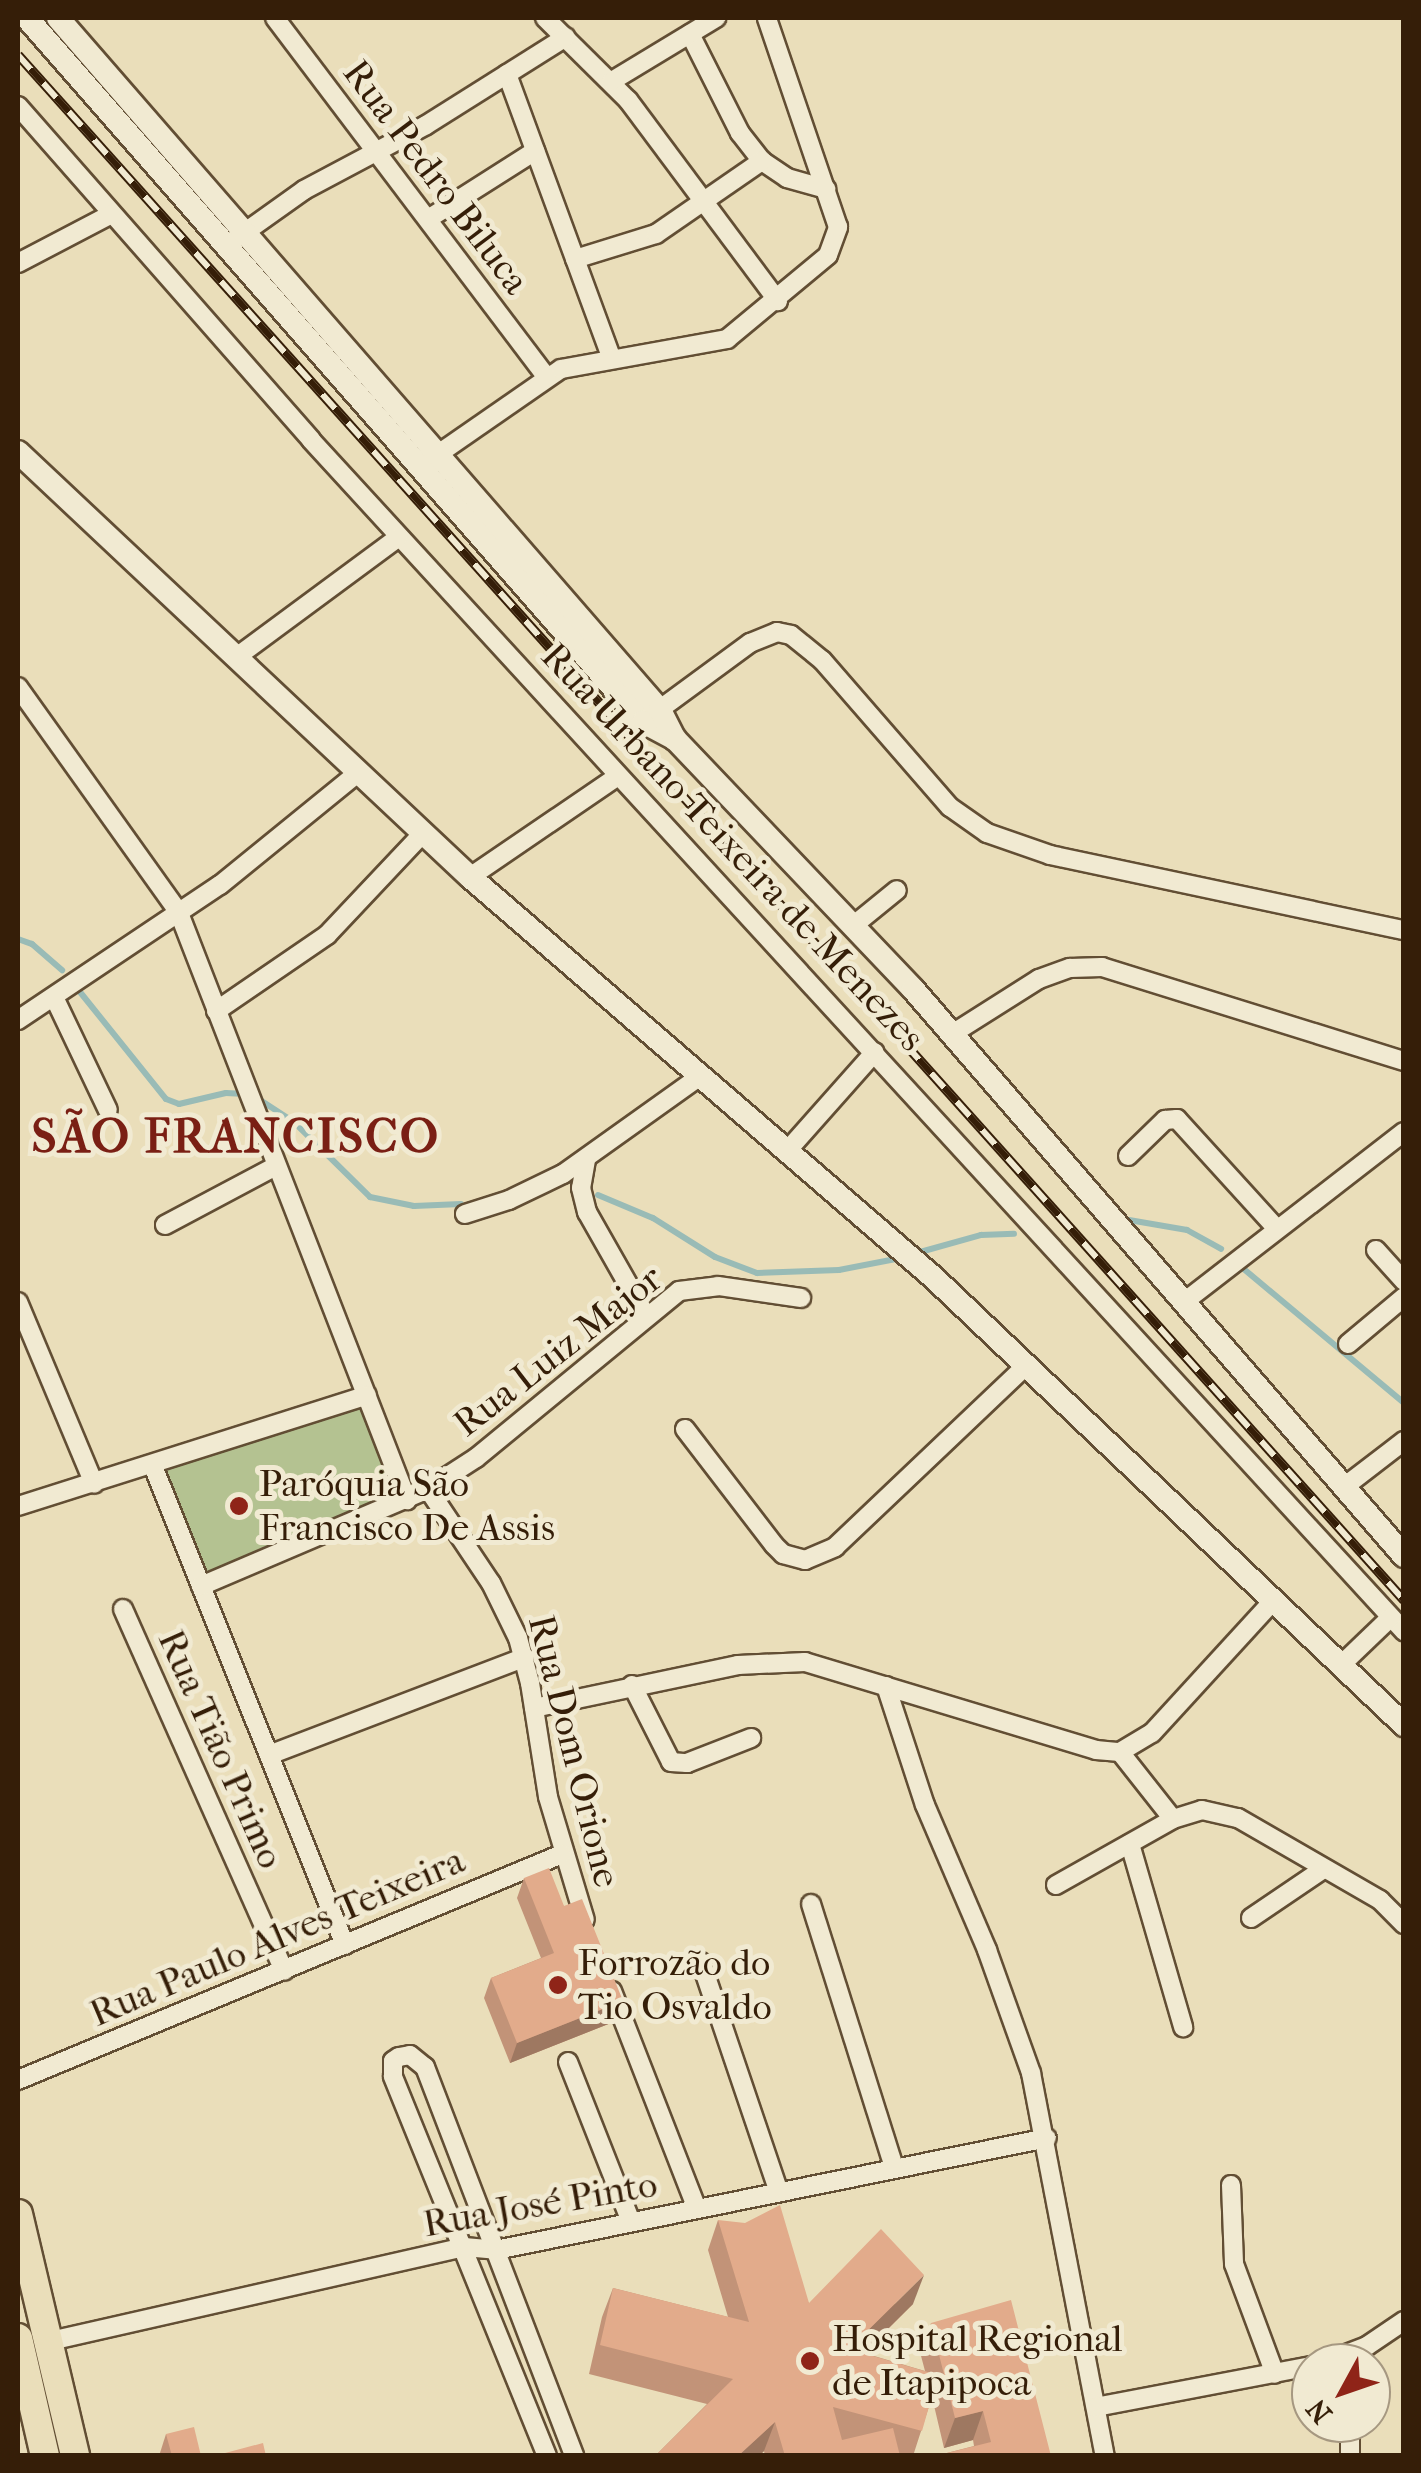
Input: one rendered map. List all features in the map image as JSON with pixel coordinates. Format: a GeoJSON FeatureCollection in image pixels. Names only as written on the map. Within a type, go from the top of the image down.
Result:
{"type":"FeatureCollection","features":[{"type":"Feature","properties":{"kind":"main road"},"geometry":{"type":"LineString","coordinates":[[18,2214],[75,2456]]}},
{"type":"Feature","properties":{"kind":"main road"},"geometry":{"type":"LineString","coordinates":[[18,2338],[45,2456]]}},
{"type":"Feature","properties":{"kind":"street","name":"Rua Urbano Teixeira de Menezes"},"geometry":{"type":"LineString","coordinates":[[27,18],[62,24],[236,238],[427,462],[651,716],[854,925],[952,1034],[1404,1556]]}},
{"type":"Feature","properties":{"kind":"street","name":"Rua Pedro Biluca"},"geometry":{"type":"LineString","coordinates":[[275,18],[546,376]]}},
{"type":"Feature","properties":{"kind":"street"},"geometry":{"type":"LineString","coordinates":[[545,18],[612,81],[778,301]]}},
{"type":"Feature","properties":{"kind":"street"},"geometry":{"type":"LineString","coordinates":[[612,81],[716,18]]}},
{"type":"Feature","properties":{"kind":"street"},"geometry":{"type":"LineString","coordinates":[[427,462],[546,376],[577,363],[718,343],[778,301],[828,255],[838,227],[767,18]]}},
{"type":"Feature","properties":{"kind":"street"},"geometry":{"type":"LineString","coordinates":[[690,34],[740,133],[762,162],[788,178],[826,190]]}},
{"type":"Feature","properties":{"kind":"street"},"geometry":{"type":"LineString","coordinates":[[236,238],[304,190],[377,151],[566,37]]}},
{"type":"Feature","properties":{"kind":"street"},"geometry":{"type":"LineString","coordinates":[[507,74],[611,356]]}},
{"type":"Feature","properties":{"kind":"street","name":"Rua Urbano Teixeira de Menezes"},"geometry":{"type":"LineString","coordinates":[[18,106],[399,537],[1397,1624]]}},
{"type":"Feature","properties":{"kind":"street"},"geometry":{"type":"LineString","coordinates":[[428,219],[536,151]]}},
{"type":"Feature","properties":{"kind":"street"},"geometry":{"type":"LineString","coordinates":[[575,259],[656,234],[762,162]]}},
{"type":"Feature","properties":{"kind":"street"},"geometry":{"type":"LineString","coordinates":[[18,262],[110,214]]}},
{"type":"Feature","properties":{"kind":"street"},"geometry":{"type":"LineString","coordinates":[[18,452],[470,877],[920,1265],[1404,1726]]}},
{"type":"Feature","properties":{"kind":"street"},"geometry":{"type":"LineString","coordinates":[[238,656],[399,537]]}},
{"type":"Feature","properties":{"kind":"street"},"geometry":{"type":"LineString","coordinates":[[651,716],[750,643],[777,632],[792,634],[822,660],[950,807],[986,834],[1050,854],[1404,930]]}},
{"type":"Feature","properties":{"kind":"street"},"geometry":{"type":"LineString","coordinates":[[18,687],[179,913],[407,1500]]}},
{"type":"Feature","properties":{"kind":"street"},"geometry":{"type":"LineString","coordinates":[[18,1020],[268,850],[359,772]]}},
{"type":"Feature","properties":{"kind":"street"},"geometry":{"type":"LineString","coordinates":[[470,877],[618,776]]}},
{"type":"Feature","properties":{"kind":"street"},"geometry":{"type":"LineString","coordinates":[[216,1011],[327,935],[423,834]]}},
{"type":"Feature","properties":{"kind":"street"},"geometry":{"type":"LineString","coordinates":[[854,925],[896,890]]}},
{"type":"Feature","properties":{"kind":"street"},"geometry":{"type":"LineString","coordinates":[[952,1034],[1040,979],[1070,968],[1102,967],[1404,1061]]}},
{"type":"Feature","properties":{"kind":"street"},"geometry":{"type":"LineString","coordinates":[[54,997],[108,1110]]}},
{"type":"Feature","properties":{"kind":"street"},"geometry":{"type":"LineString","coordinates":[[787,1150],[875,1052]]}},
{"type":"Feature","properties":{"kind":"street"},"geometry":{"type":"LineString","coordinates":[[466,1214],[541,1186],[586,1160],[699,1077]]}},
{"type":"Feature","properties":{"kind":"street"},"geometry":{"type":"LineString","coordinates":[[1128,1156],[1165,1120],[1178,1119],[1277,1230]]}},
{"type":"Feature","properties":{"kind":"street"},"geometry":{"type":"LineString","coordinates":[[1184,1302],[1404,1132]]}},
{"type":"Feature","properties":{"kind":"street"},"geometry":{"type":"LineString","coordinates":[[586,1160],[581,1188],[587,1212],[645,1314]]}},
{"type":"Feature","properties":{"kind":"street"},"geometry":{"type":"LineString","coordinates":[[165,1226],[276,1166]]}},
{"type":"Feature","properties":{"kind":"street"},"geometry":{"type":"LineString","coordinates":[[1376,1250],[1404,1281]]}},
{"type":"Feature","properties":{"kind":"street","name":"Rua Luiz Major"},"geometry":{"type":"LineString","coordinates":[[201,1586],[428,1490],[476,1458],[645,1314],[679,1291],[698,1286],[801,1298]]}},
{"type":"Feature","properties":{"kind":"street"},"geometry":{"type":"LineString","coordinates":[[1348,1344],[1404,1297]]}},
{"type":"Feature","properties":{"kind":"street"},"geometry":{"type":"LineString","coordinates":[[18,1302],[94,1484]]}},
{"type":"Feature","properties":{"kind":"street"},"geometry":{"type":"LineString","coordinates":[[685,1429],[774,1545],[783,1554],[805,1560],[835,1548],[1028,1365]]}},
{"type":"Feature","properties":{"kind":"street"},"geometry":{"type":"LineString","coordinates":[[18,1506],[154,1466],[367,1395]]}},
{"type":"Feature","properties":{"kind":"street"},"geometry":{"type":"LineString","coordinates":[[1344,1487],[1404,1442]]}},
{"type":"Feature","properties":{"kind":"street"},"geometry":{"type":"LineString","coordinates":[[154,1466],[345,1945]]}},
{"type":"Feature","properties":{"kind":"street","name":"Rua Dom Orione"},"geometry":{"type":"LineString","coordinates":[[428,1490],[492,1583],[524,1657],[562,1854],[590,1931]]}},
{"type":"Feature","properties":{"kind":"street"},"geometry":{"type":"LineString","coordinates":[[1120,1752],[1152,1733],[1273,1601]]}},
{"type":"Feature","properties":{"kind":"street","name":"Rua Tião Primo"},"geometry":{"type":"LineString","coordinates":[[124,1609],[284,1971]]}},
{"type":"Feature","properties":{"kind":"street"},"geometry":{"type":"LineString","coordinates":[[1341,1665],[1397,1624]]}},
{"type":"Feature","properties":{"kind":"street"},"geometry":{"type":"LineString","coordinates":[[270,1755],[524,1657]]}},
{"type":"Feature","properties":{"kind":"street"},"geometry":{"type":"LineString","coordinates":[[534,1708],[776,1661],[822,1666],[1061,1740],[1120,1752],[1173,1820]]}},
{"type":"Feature","properties":{"kind":"street"},"geometry":{"type":"LineString","coordinates":[[632,1686],[671,1762],[688,1763],[751,1738]]}},
{"type":"Feature","properties":{"kind":"street"},"geometry":{"type":"LineString","coordinates":[[886,1686],[925,1805],[1016,2022],[1047,2138],[1105,2456]]}},
{"type":"Feature","properties":{"kind":"street"},"geometry":{"type":"LineString","coordinates":[[1056,1884],[1173,1820],[1202,1810],[1220,1811],[1380,1900],[1404,1924]]}},
{"type":"Feature","properties":{"kind":"street"},"geometry":{"type":"LineString","coordinates":[[1130,1844],[1183,2027]]}},
{"type":"Feature","properties":{"kind":"street","name":"Rua Paulo Alves Teixeira"},"geometry":{"type":"LineString","coordinates":[[18,2080],[562,1854]]}},
{"type":"Feature","properties":{"kind":"street"},"geometry":{"type":"LineString","coordinates":[[1251,1918],[1322,1870]]}},
{"type":"Feature","properties":{"kind":"street"},"geometry":{"type":"LineString","coordinates":[[811,1904],[894,2167]]}},
{"type":"Feature","properties":{"kind":"street"},"geometry":{"type":"LineString","coordinates":[[701,1962],[779,2192]]}},
{"type":"Feature","properties":{"kind":"street"},"geometry":{"type":"LineString","coordinates":[[607,1979],[697,2209]]}},
{"type":"Feature","properties":{"kind":"street"},"geometry":{"type":"LineString","coordinates":[[547,2456],[393,2076],[393,2061],[399,2057],[410,2054],[425,2067],[574,2456]]}},
{"type":"Feature","properties":{"kind":"street"},"geometry":{"type":"LineString","coordinates":[[568,2062],[631,2222]]}},
{"type":"Feature","properties":{"kind":"street","name":"Rua José Pinto"},"geometry":{"type":"LineString","coordinates":[[46,2342],[464,2246],[496,2250],[1047,2138]]}},
{"type":"Feature","properties":{"kind":"street"},"geometry":{"type":"LineString","coordinates":[[1231,2184],[1234,2264],[1275,2374]]}},
{"type":"Feature","properties":{"kind":"street"},"geometry":{"type":"LineString","coordinates":[[1373,2343],[1404,2321]]}},
{"type":"Feature","properties":{"kind":"street"},"geometry":{"type":"LineString","coordinates":[[1096,2407],[1291,2370]]}},
{"type":"Feature","properties":{"kind":"green space"},"geometry":{"type":"Polygon","coordinates":[[[367,1395],[407,1500],[201,1586],[153,1466],[367,1395]]]}},
{"type":"Feature","properties":{"kind":"building","name":"Forrozão do Tio Osvaldo"},"geometry":{"type":"Polygon","coordinates":[[[549,1868],[564,1906],[582,1899],[623,2001],[517,2043],[491,1978],[554,1953],[524,1878],[549,1868]]]}},
{"type":"Feature","properties":{"kind":"building"},"geometry":{"type":"Polygon","coordinates":[[[780,2205],[809,2303],[881,2229],[924,2275],[849,2349],[938,2375],[922,2431],[833,2407],[842,2440],[893,2428],[900,2456],[785,2456],[775,2422],[738,2456],[655,2456],[733,2379],[600,2345],[613,2288],[749,2322],[718,2220],[745,2223],[780,2205]]]}},
{"type":"Feature","properties":{"kind":"building"},"geometry":{"type":"Polygon","coordinates":[[[1011,2300],[1051,2456],[935,2456],[991,2442],[983,2411],[955,2418],[931,2323],[1011,2300]]]}},
{"type":"Feature","properties":{"kind":"building"},"geometry":{"type":"Polygon","coordinates":[[[194,2427],[201,2456],[172,2456],[166,2434],[194,2427]]]}},
{"type":"Feature","properties":{"kind":"building"},"geometry":{"type":"Polygon","coordinates":[[[263,2443],[266,2456],[214,2456],[263,2443]]]}},
{"type":"Feature","properties":{"kind":"waterway"},"geometry":{"type":"LineString","coordinates":[[18,939],[32,944],[62,970]]}},
{"type":"Feature","properties":{"kind":"waterway"},"geometry":{"type":"LineString","coordinates":[[80,992],[166,1099],[179,1104],[226,1093],[245,1094]]}},
{"type":"Feature","properties":{"kind":"waterway"},"geometry":{"type":"LineString","coordinates":[[257,1098],[294,1122],[370,1197],[414,1206],[461,1204]]}},
{"type":"Feature","properties":{"kind":"waterway"},"geometry":{"type":"LineString","coordinates":[[598,1195],[653,1218],[715,1257],[757,1273],[839,1270],[901,1258]]}},
{"type":"Feature","properties":{"kind":"waterway"},"geometry":{"type":"LineString","coordinates":[[1129,1220],[1187,1230],[1221,1249]]}},
{"type":"Feature","properties":{"kind":"waterway"},"geometry":{"type":"LineString","coordinates":[[913,1254],[981,1235],[1014,1234]]}},
{"type":"Feature","properties":{"kind":"waterway"},"geometry":{"type":"LineString","coordinates":[[1239,1265],[1404,1403]]}},
{"type":"Feature","properties":{"kind":"railway"},"geometry":{"type":"LineString","coordinates":[[18,55],[1404,1600]]}},
{"type":"Feature","properties":{"kind":"place","name":"Paróquia São Francisco De Assis"},"geometry":{"type":"Point","coordinates":[239,1506]}},
{"type":"Feature","properties":{"kind":"place","name":"Forrozão do Tio Osvaldo"},"geometry":{"type":"Point","coordinates":[558,1985]}},
{"type":"Feature","properties":{"kind":"place","name":"Hospital Regional de Itapipoca"},"geometry":{"type":"Point","coordinates":[810,2361]}},
{"type":"Feature","properties":{"kind":"district","name":"SÃO FRANCISCO"},"geometry":{"type":"Point","coordinates":[236,1137]}}]}
